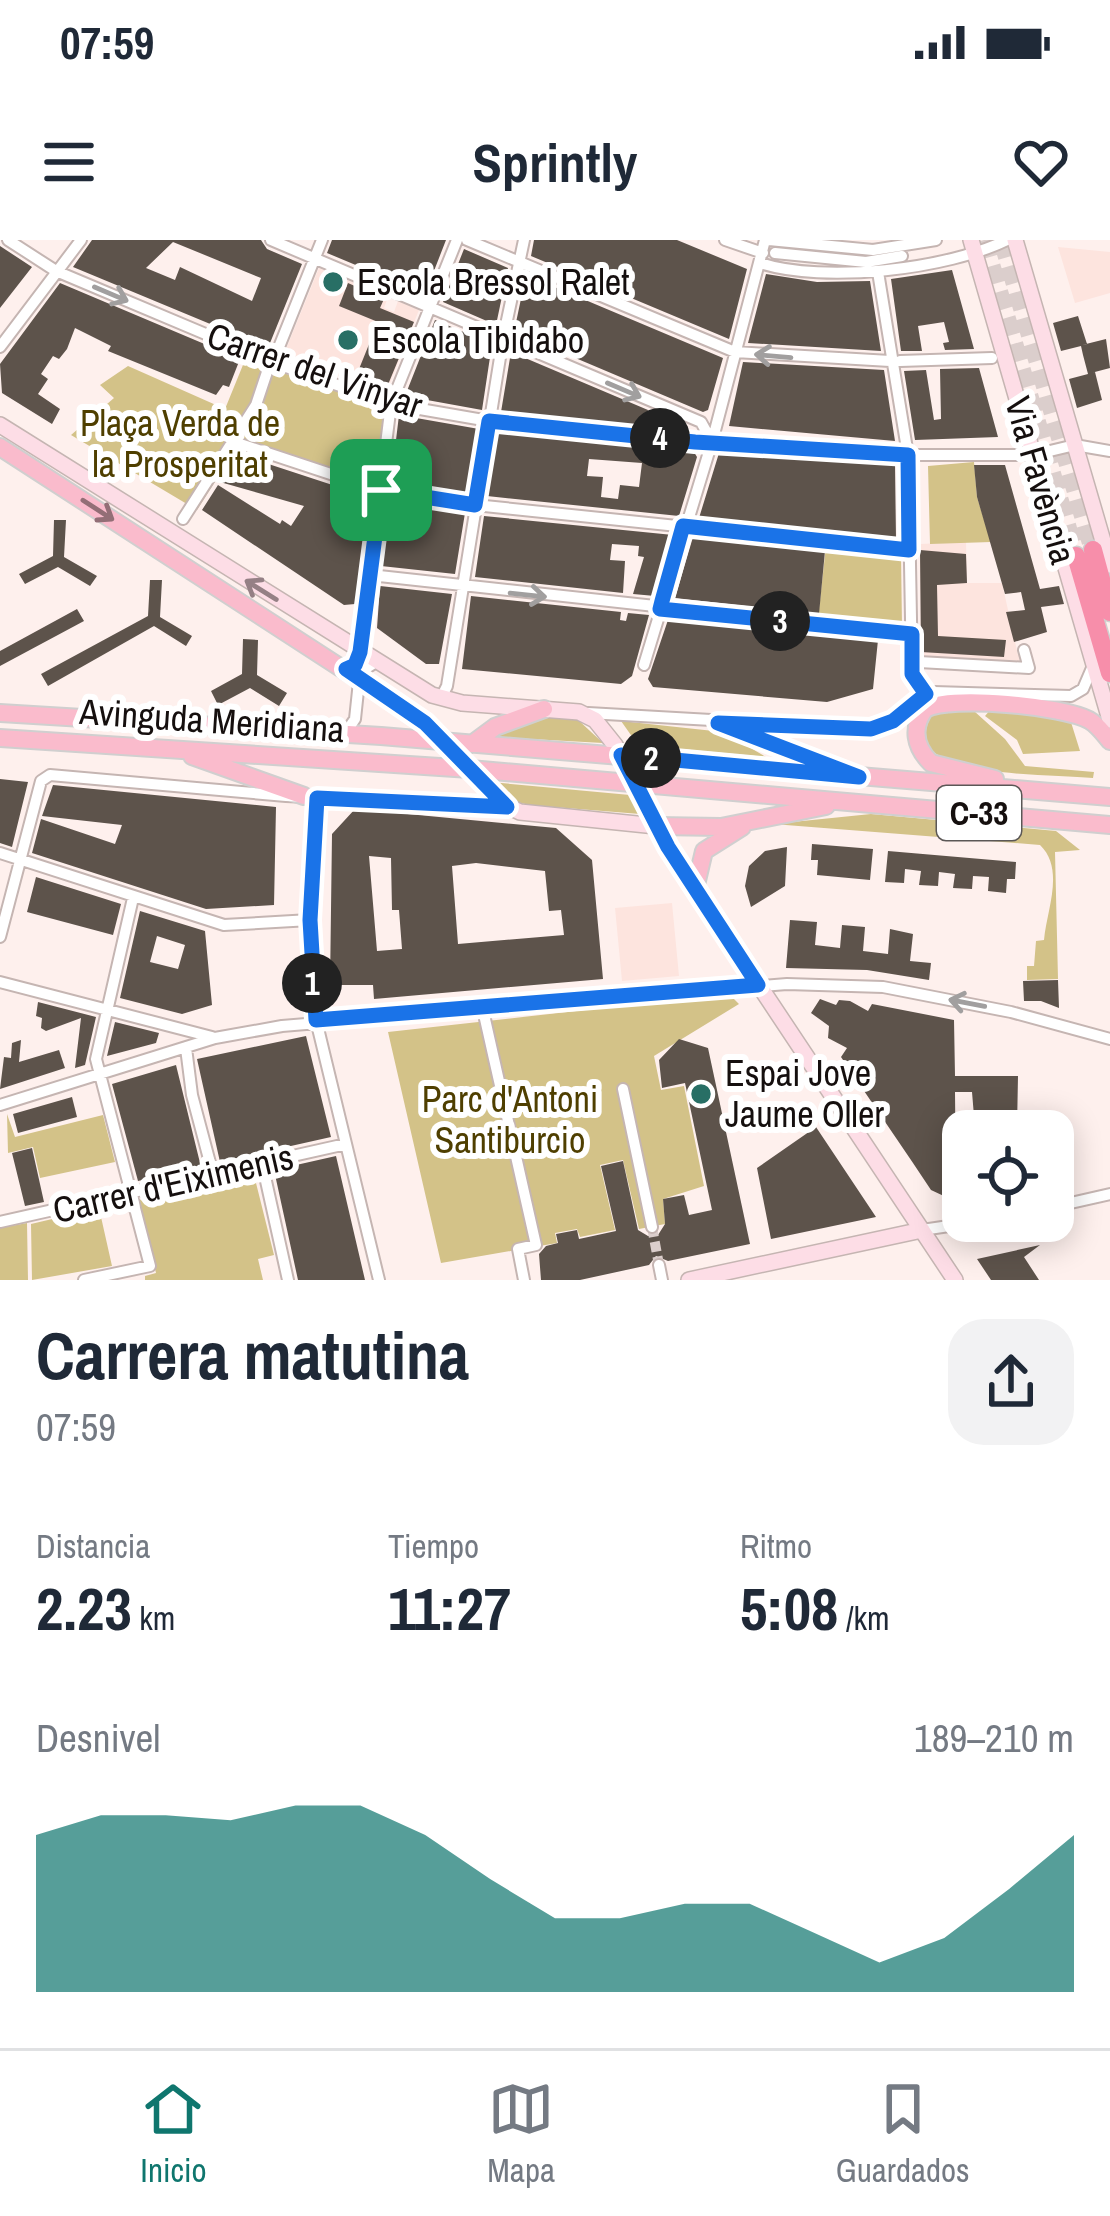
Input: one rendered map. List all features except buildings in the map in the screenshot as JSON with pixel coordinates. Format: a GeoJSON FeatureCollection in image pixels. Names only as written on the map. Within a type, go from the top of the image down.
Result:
{"type":"FeatureCollection","features":[{"type":"Feature","properties":{"kind":"highway"},"geometry":{"type":"LineString","coordinates":[[1110,612],[1084,553],[1110,674]]}},
{"type":"Feature","properties":{"kind":"main road"},"geometry":{"type":"LineString","coordinates":[[0,447],[352,674],[444,742],[470,769]]}},
{"type":"Feature","properties":{"kind":"main road"},"geometry":{"type":"LineString","coordinates":[[1067,793],[940,768],[920,748],[919,718],[935,704],[970,702],[1089,720],[1110,741]]}},
{"type":"Feature","properties":{"kind":"main road"},"geometry":{"type":"LineString","coordinates":[[472,744],[495,727],[544,710]]}},
{"type":"Feature","properties":{"kind":"main road","name":"Avinguda Meridiana"},"geometry":{"type":"LineString","coordinates":[[0,713],[621,755],[1110,797]]}},
{"type":"Feature","properties":{"kind":"main road"},"geometry":{"type":"LineString","coordinates":[[718,723],[859,777]]}},
{"type":"Feature","properties":{"kind":"main road","name":"Avinguda Meridiana"},"geometry":{"type":"LineString","coordinates":[[0,738],[470,769],[1103,824]]}},
{"type":"Feature","properties":{"kind":"main road"},"geometry":{"type":"LineString","coordinates":[[180,751],[231,774],[311,797]]}},
{"type":"Feature","properties":{"kind":"main road"},"geometry":{"type":"LineString","coordinates":[[647,825],[721,827],[863,802]]}},
{"type":"Feature","properties":{"kind":"main road"},"geometry":{"type":"LineString","coordinates":[[695,889],[704,851],[764,817]]}},
{"type":"Feature","properties":{"kind":"street","name":"Carrer del Vinyar"},"geometry":{"type":"LineString","coordinates":[[8,240],[56,271],[272,362],[391,404],[489,421],[908,455],[1033,454],[1076,445]]}},
{"type":"Feature","properties":{"kind":"street"},"geometry":{"type":"LineString","coordinates":[[0,347],[81,240]]}},
{"type":"Feature","properties":{"kind":"street"},"geometry":{"type":"LineString","coordinates":[[271,240],[701,422],[712,442]]}},
{"type":"Feature","properties":{"kind":"street"},"geometry":{"type":"LineString","coordinates":[[183,519],[256,404],[311,257],[322,240]]}},
{"type":"Feature","properties":{"kind":"street"},"geometry":{"type":"LineString","coordinates":[[343,734],[354,722],[352,674],[360,652],[391,404],[457,240]]}},
{"type":"Feature","properties":{"kind":"street"},"geometry":{"type":"LineString","coordinates":[[467,240],[735,352],[894,361],[992,358]]}},
{"type":"Feature","properties":{"kind":"street"},"geometry":{"type":"LineString","coordinates":[[441,698],[447,686],[502,339],[524,240]]}},
{"type":"Feature","properties":{"kind":"street"},"geometry":{"type":"LineString","coordinates":[[724,240],[878,272],[1011,240]]}},
{"type":"Feature","properties":{"kind":"street"},"geometry":{"type":"LineString","coordinates":[[763,248],[873,250],[936,240]]}},
{"type":"Feature","properties":{"kind":"street","name":"Via Favència"},"geometry":{"type":"LineString","coordinates":[[1011,240],[1110,565]]}},
{"type":"Feature","properties":{"kind":"street"},"geometry":{"type":"LineString","coordinates":[[763,248],[866,262],[902,256]]}},
{"type":"Feature","properties":{"kind":"street"},"geometry":{"type":"LineString","coordinates":[[644,665],[712,442],[763,248]]}},
{"type":"Feature","properties":{"kind":"street","name":"Via Favència"},"geometry":{"type":"LineString","coordinates":[[973,248],[1110,720]]}},
{"type":"Feature","properties":{"kind":"street"},"geometry":{"type":"LineString","coordinates":[[878,272],[908,455],[912,674],[926,694]]}},
{"type":"Feature","properties":{"kind":"street"},"geometry":{"type":"LineString","coordinates":[[0,425],[376,662],[441,698],[718,723],[871,729],[893,721],[926,694],[946,690],[1071,696],[1089,680],[1092,659]]}},
{"type":"Feature","properties":{"kind":"street"},"geometry":{"type":"LineString","coordinates":[[231,441],[377,489],[475,505],[909,550]]}},
{"type":"Feature","properties":{"kind":"street"},"geometry":{"type":"LineString","coordinates":[[1076,445],[1110,451]]}},
{"type":"Feature","properties":{"kind":"street"},"geometry":{"type":"LineString","coordinates":[[370,575],[912,634]]}},
{"type":"Feature","properties":{"kind":"street"},"geometry":{"type":"LineString","coordinates":[[920,662],[1029,668],[1024,650]]}},
{"type":"Feature","properties":{"kind":"street"},"geometry":{"type":"LineString","coordinates":[[352,674],[376,662]]}},
{"type":"Feature","properties":{"kind":"street"},"geometry":{"type":"LineString","coordinates":[[584,713],[610,736],[635,784],[647,825],[695,889],[955,1280]]}},
{"type":"Feature","properties":{"kind":"street"},"geometry":{"type":"LineString","coordinates":[[470,769],[507,807]]}},
{"type":"Feature","properties":{"kind":"street","name":"Avinguda Meridiana"},"geometry":{"type":"LineString","coordinates":[[20,859],[41,781],[50,775],[311,797],[507,807],[544,816],[647,825]]}},
{"type":"Feature","properties":{"kind":"street"},"geometry":{"type":"LineString","coordinates":[[311,797],[310,920],[316,1020],[379,1280]]}},
{"type":"Feature","properties":{"kind":"street"},"geometry":{"type":"LineString","coordinates":[[0,853],[224,926],[310,920]]}},
{"type":"Feature","properties":{"kind":"street"},"geometry":{"type":"LineString","coordinates":[[0,938],[20,859]]}},
{"type":"Feature","properties":{"kind":"street"},"geometry":{"type":"LineString","coordinates":[[84,1280],[150,1266],[96,1059],[133,898]]}},
{"type":"Feature","properties":{"kind":"street"},"geometry":{"type":"LineString","coordinates":[[0,982],[215,1038]]}},
{"type":"Feature","properties":{"kind":"street"},"geometry":{"type":"LineString","coordinates":[[0,1105],[215,1038],[316,1020],[758,985],[883,987],[1110,1036]]}},
{"type":"Feature","properties":{"kind":"street"},"geometry":{"type":"LineString","coordinates":[[485,1018],[536,1245],[518,1249],[524,1280]]}},
{"type":"Feature","properties":{"kind":"street"},"geometry":{"type":"LineString","coordinates":[[186,1048],[213,1174]]}},
{"type":"Feature","properties":{"kind":"street"},"geometry":{"type":"LineString","coordinates":[[623,1089],[652,1227]]}},
{"type":"Feature","properties":{"kind":"street","name":"Carrer d'Eiximenis"},"geometry":{"type":"LineString","coordinates":[[0,1222],[346,1144]]}},
{"type":"Feature","properties":{"kind":"street"},"geometry":{"type":"LineString","coordinates":[[262,1163],[288,1280]]}},
{"type":"Feature","properties":{"kind":"street"},"geometry":{"type":"LineString","coordinates":[[1074,1202],[1110,1194]]}},
{"type":"Feature","properties":{"kind":"street"},"geometry":{"type":"LineString","coordinates":[[689,1280],[942,1227]]}},
{"type":"Feature","properties":{"kind":"street"},"geometry":{"type":"LineString","coordinates":[[659,1264],[662,1280]]}},
{"type":"Feature","properties":{"kind":"shaded area"},"geometry":{"type":"Polygon","coordinates":[[[1058,247],[1110,252],[1110,293],[1075,303],[1058,247]]]}},
{"type":"Feature","properties":{"kind":"shaded area","name":"Escola Tibidabo"},"geometry":{"type":"Polygon","coordinates":[[[319,268],[388,297],[384,308],[394,312],[398,301],[419,310],[385,395],[284,354],[319,268]]]}},
{"type":"Feature","properties":{"kind":"shaded area"},"geometry":{"type":"Polygon","coordinates":[[[966,542],[967,583],[1002,583],[1024,665],[921,657],[920,544],[966,542]]]}},
{"type":"Feature","properties":{"kind":"shaded area"},"geometry":{"type":"Polygon","coordinates":[[[672,903],[679,976],[622,981],[615,908],[672,903]]]}},
{"type":"Feature","properties":{"kind":"green space","name":"Plaça Verda de la Prosperitat"},"geometry":{"type":"Polygon","coordinates":[[[245,360],[386,408],[374,491],[237,447],[197,510],[71,435],[114,398],[100,385],[128,366],[225,409],[245,360]]]}},
{"type":"Feature","properties":{"kind":"green space"},"geometry":{"type":"Polygon","coordinates":[[[974,462],[977,497],[991,542],[930,544],[928,466],[974,462]]]}},
{"type":"Feature","properties":{"kind":"green space"},"geometry":{"type":"Polygon","coordinates":[[[826,546],[901,554],[902,628],[818,619],[826,546]]]}},
{"type":"Feature","properties":{"kind":"green space"},"geometry":{"type":"Polygon","coordinates":[[[977,707],[974,711],[1005,739],[1025,766],[1094,772],[1093,778],[977,768],[936,754],[923,742],[930,714],[977,707]]]}},
{"type":"Feature","properties":{"kind":"green space"},"geometry":{"type":"Polygon","coordinates":[[[991,709],[1070,719],[1080,751],[1023,754],[1017,740],[985,716],[991,709]]]}},
{"type":"Feature","properties":{"kind":"green space"},"geometry":{"type":"Polygon","coordinates":[[[528,716],[576,718],[603,743],[496,737],[493,732],[528,716]]]}},
{"type":"Feature","properties":{"kind":"green space"},"geometry":{"type":"Polygon","coordinates":[[[621,721],[723,732],[766,757],[638,745],[621,721]]]}},
{"type":"Feature","properties":{"kind":"green space"},"geometry":{"type":"Polygon","coordinates":[[[490,782],[630,795],[640,814],[529,805],[513,801],[490,782]]]}},
{"type":"Feature","properties":{"kind":"green space"},"geometry":{"type":"Polygon","coordinates":[[[871,814],[1056,831],[1080,850],[1055,852],[1058,979],[1027,980],[1027,966],[1034,966],[1036,941],[1044,940],[1052,890],[1052,866],[1040,845],[773,824],[871,814]]]}},
{"type":"Feature","properties":{"kind":"green space","name":"Parc d'Antoni Santiburcio"},"geometry":{"type":"Polygon","coordinates":[[[729,994],[739,1004],[654,1056],[661,1090],[684,1086],[704,1186],[663,1199],[665,1224],[639,1229],[623,1160],[600,1165],[615,1230],[580,1237],[577,1229],[555,1233],[557,1243],[441,1263],[388,1032],[729,994]]]}},
{"type":"Feature","properties":{"kind":"green space"},"geometry":{"type":"Polygon","coordinates":[[[7,1114],[15,1137],[103,1115],[115,1162],[40,1178],[33,1147],[8,1153],[7,1114]]]}},
{"type":"Feature","properties":{"kind":"green space"},"geometry":{"type":"Polygon","coordinates":[[[253,1171],[274,1255],[258,1259],[263,1280],[145,1280],[156,1273],[138,1198],[145,1203],[212,1188],[211,1181],[253,1171]]]}},
{"type":"Feature","properties":{"kind":"green space"},"geometry":{"type":"Polygon","coordinates":[[[99,1208],[112,1266],[32,1280],[31,1224],[99,1208]]]}},
{"type":"Feature","properties":{"kind":"green space"},"geometry":{"type":"Polygon","coordinates":[[[27,1223],[28,1280],[0,1280],[0,1228],[27,1223]]]}},
{"type":"Feature","properties":{"kind":"tunnel"},"geometry":{"type":"LineString","coordinates":[[984,240],[1076,556]]}},
{"type":"Feature","properties":{"kind":"tunnel"},"geometry":{"type":"LineString","coordinates":[[1002,240],[1093,550]]}},
{"type":"Feature","properties":{"kind":"tunnel"},"geometry":{"type":"LineString","coordinates":[[652,1227],[659,1265]]}},
{"type":"Feature","properties":{"kind":"place","name":"Escola Bressol Ralet"},"geometry":{"type":"Point","coordinates":[333,282]}},
{"type":"Feature","properties":{"kind":"place","name":"Escola Tibidabo"},"geometry":{"type":"Point","coordinates":[348,340]}},
{"type":"Feature","properties":{"kind":"place","name":"Espai Jove Jaume Oller"},"geometry":{"type":"Point","coordinates":[701,1094]}},
{"type":"Feature","properties":{"kind":"route"},"geometry":{"type":"LineString","coordinates":[[489,421],[695,442],[908,455],[909,550],[683,526],[660,609],[912,634],[912,674],[916,686],[926,694],[893,721],[871,729],[718,723],[859,777],[621,755],[648,814],[758,985],[316,1020],[310,920],[317,798],[507,807],[425,723],[346,669],[355,665],[360,652],[381,490],[475,505],[489,421]]}}]}
